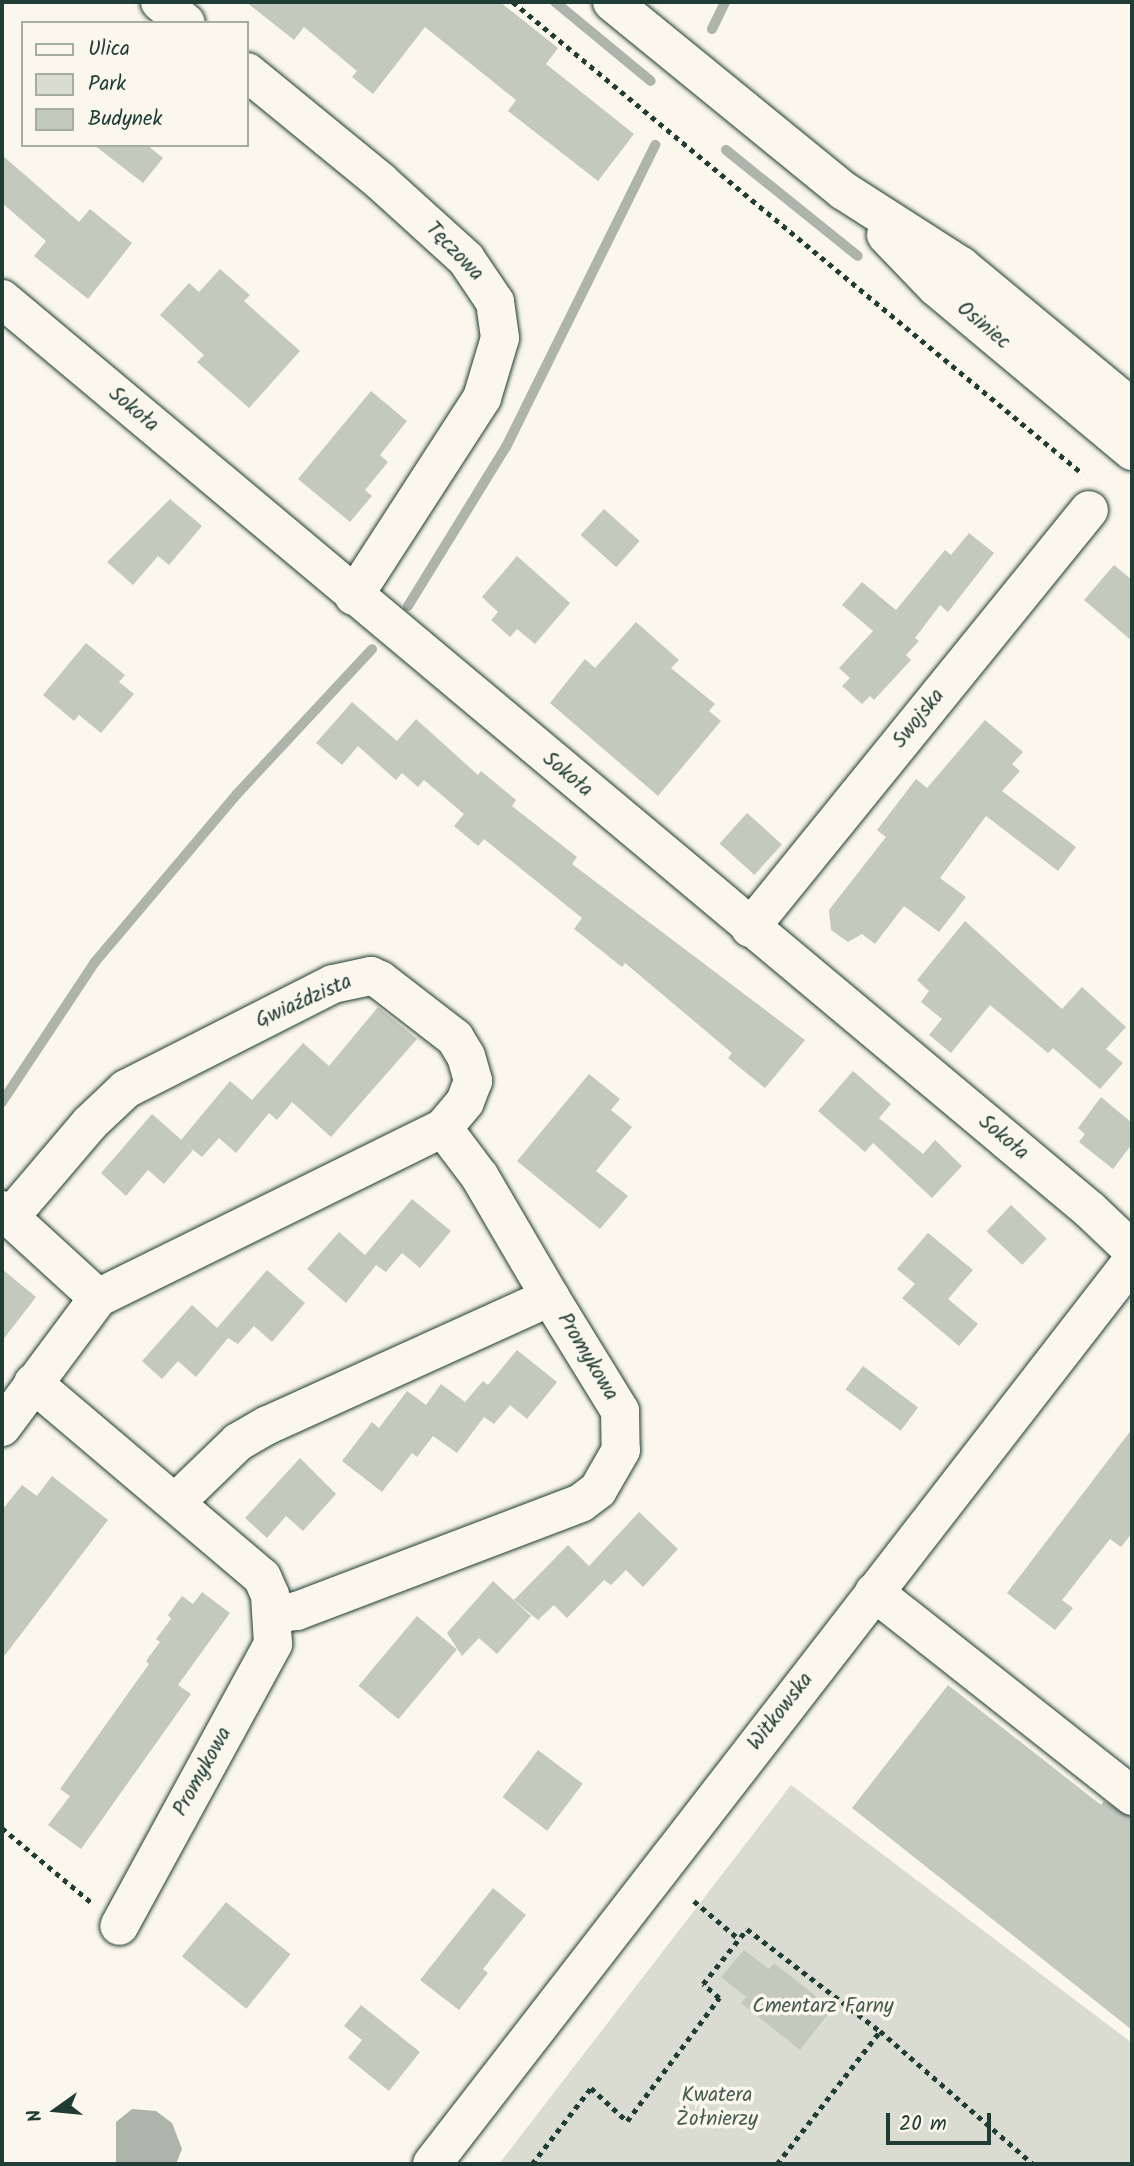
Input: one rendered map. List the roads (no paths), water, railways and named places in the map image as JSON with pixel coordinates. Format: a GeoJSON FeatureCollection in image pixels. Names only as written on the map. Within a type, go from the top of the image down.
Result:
{"type":"FeatureCollection","features":[{"type":"Feature","properties":{"kind":"street"},"geometry":{"type":"LineString","coordinates":[[160,2],[184,21]]}},
{"type":"Feature","properties":{"kind":"street","name":"Osiniec"},"geometry":{"type":"LineString","coordinates":[[612,2],[844,191],[961,266],[1132,408]]}},
{"type":"Feature","properties":{"kind":"street","name":"Tęczowa"},"geometry":{"type":"LineString","coordinates":[[248,73],[380,181],[466,259],[495,302],[500,338],[482,398],[354,596]]}},
{"type":"Feature","properties":{"kind":"street","name":"Osiniec"},"geometry":{"type":"LineString","coordinates":[[844,191],[936,287],[1132,451]]}},
{"type":"Feature","properties":{"kind":"street","name":"Sokoła"},"geometry":{"type":"LineString","coordinates":[[2,299],[1097,1216],[1132,1250]]}},
{"type":"Feature","properties":{"kind":"street","name":"Swojska"},"geometry":{"type":"LineString","coordinates":[[750,928],[1089,495]]}},
{"type":"Feature","properties":{"kind":"street","name":"Gwiaździsta"},"geometry":{"type":"LineString","coordinates":[[2,1427],[98,1298],[443,1128],[465,1102],[473,1080],[466,1056],[455,1038],[394,987],[371,976],[353,978],[312,994],[126,1089],[90,1123],[6,1213],[98,1298]]}},
{"type":"Feature","properties":{"kind":"street"},"geometry":{"type":"LineString","coordinates":[[443,1128],[480,1177],[550,1297]]}},
{"type":"Feature","properties":{"kind":"street","name":"Witkowska"},"geometry":{"type":"LineString","coordinates":[[432,2164],[1132,1261]]}},
{"type":"Feature","properties":{"kind":"street","name":"Promykowa"},"geometry":{"type":"LineString","coordinates":[[177,1501],[238,1442],[258,1430],[550,1297],[620,1411],[621,1450],[598,1490],[581,1503],[374,1582],[297,1611],[273,1614]]}},
{"type":"Feature","properties":{"kind":"street","name":"Promykowa"},"geometry":{"type":"LineString","coordinates":[[33,1383],[177,1501],[262,1577],[273,1614],[273,1644],[120,1926]]}},
{"type":"Feature","properties":{"kind":"street"},"geometry":{"type":"LineString","coordinates":[[874,1592],[1132,1796]]}},
{"type":"Feature","properties":{"kind":"waterway"},"geometry":{"type":"LineString","coordinates":[[555,2],[651,81]]}},
{"type":"Feature","properties":{"kind":"waterway"},"geometry":{"type":"LineString","coordinates":[[712,29],[725,2]]}},
{"type":"Feature","properties":{"kind":"waterway"},"geometry":{"type":"LineString","coordinates":[[408,606],[506,447],[655,145]]}},
{"type":"Feature","properties":{"kind":"waterway"},"geometry":{"type":"LineString","coordinates":[[726,150],[858,256]]}},
{"type":"Feature","properties":{"kind":"waterway"},"geometry":{"type":"LineString","coordinates":[[2,1102],[95,962],[237,794],[372,649]]}},
{"type":"Feature","properties":{"kind":"park label","name":"Cmentarz Farny"},"geometry":{"type":"Point","coordinates":[823,2007]}},
{"type":"Feature","properties":{"kind":"park label","name":"Kwatera Żołnierzy"},"geometry":{"type":"Point","coordinates":[717,2108]}}]}
